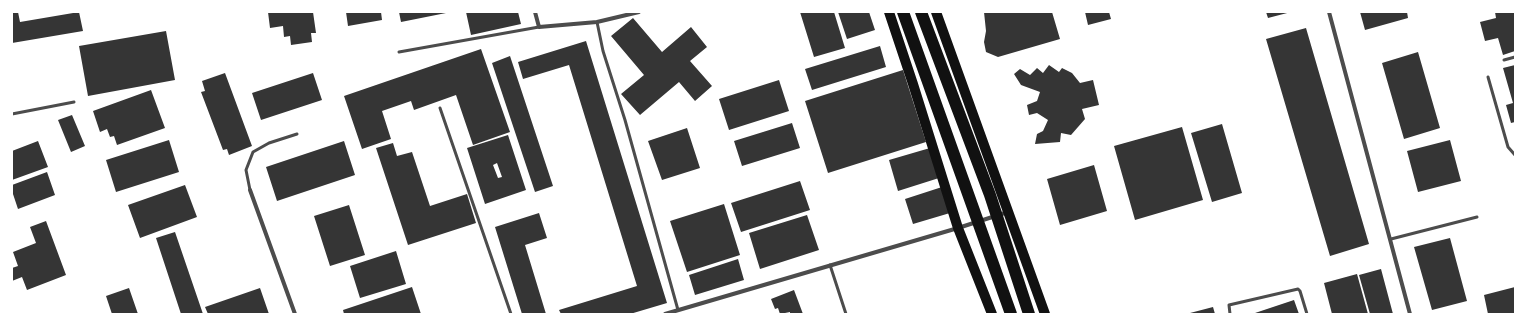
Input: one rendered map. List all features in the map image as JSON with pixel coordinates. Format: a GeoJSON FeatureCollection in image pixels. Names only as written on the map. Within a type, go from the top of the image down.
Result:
{"type":"FeatureCollection","features":[{"type":"Feature","properties":{"kind":"highway"},"geometry":{"type":"LineString","coordinates":[[903,12],[1011,314]]}},
{"type":"Feature","properties":{"kind":"highway"},"geometry":{"type":"LineString","coordinates":[[922,12],[990,195],[1029,314]]}},
{"type":"Feature","properties":{"kind":"main road"},"geometry":{"type":"LineString","coordinates":[[889,12],[958,228],[992,314]]}},
{"type":"Feature","properties":{"kind":"main road"},"geometry":{"type":"LineString","coordinates":[[936,12],[1045,314]]}},
{"type":"Feature","properties":{"kind":"street"},"geometry":{"type":"LineString","coordinates":[[535,12],[539,27],[597,22],[639,12]]}},
{"type":"Feature","properties":{"kind":"street"},"geometry":{"type":"LineString","coordinates":[[1329,12],[1410,314]]}},
{"type":"Feature","properties":{"kind":"street"},"geometry":{"type":"LineString","coordinates":[[250,190],[296,314]]}},
{"type":"Feature","properties":{"kind":"street"},"geometry":{"type":"LineString","coordinates":[[665,314],[958,228],[1008,211]]}},
{"type":"Feature","properties":{"kind":"lane"},"geometry":{"type":"LineString","coordinates":[[597,22],[603,51],[625,120],[678,310]]}},
{"type":"Feature","properties":{"kind":"lane"},"geometry":{"type":"LineString","coordinates":[[399,52],[539,27]]}},
{"type":"Feature","properties":{"kind":"lane"},"geometry":{"type":"LineString","coordinates":[[1504,60],[1515,57]]}},
{"type":"Feature","properties":{"kind":"lane"},"geometry":{"type":"LineString","coordinates":[[1488,77],[1508,147],[1515,155]]}},
{"type":"Feature","properties":{"kind":"lane"},"geometry":{"type":"LineString","coordinates":[[12,114],[74,102]]}},
{"type":"Feature","properties":{"kind":"lane"},"geometry":{"type":"LineString","coordinates":[[440,108],[511,314]]}},
{"type":"Feature","properties":{"kind":"lane"},"geometry":{"type":"LineString","coordinates":[[250,190],[246,170],[253,152],[269,143],[297,134]]}},
{"type":"Feature","properties":{"kind":"lane"},"geometry":{"type":"LineString","coordinates":[[1391,239],[1477,217]]}},
{"type":"Feature","properties":{"kind":"lane"},"geometry":{"type":"LineString","coordinates":[[830,265],[846,314]]}},
{"type":"Feature","properties":{"kind":"lane"},"geometry":{"type":"LineString","coordinates":[[1230,314],[1229,305],[1298,289],[1300,291],[1307,314]]}},
{"type":"Feature","properties":{"kind":"building"},"geometry":{"type":"Polygon","coordinates":[[[12,12],[18,12],[20,22],[79,12],[83,31],[12,43],[12,12]]]}},
{"type":"Feature","properties":{"kind":"building"},"geometry":{"type":"Polygon","coordinates":[[[268,12],[313,12],[316,33],[311,33],[312,42],[291,45],[290,36],[284,37],[283,26],[270,28],[268,12]]]}},
{"type":"Feature","properties":{"kind":"building"},"geometry":{"type":"Polygon","coordinates":[[[346,12],[381,12],[382,20],[348,26],[346,12]]]}},
{"type":"Feature","properties":{"kind":"building"},"geometry":{"type":"Polygon","coordinates":[[[399,12],[446,12],[446,13],[401,22],[399,12]]]}},
{"type":"Feature","properties":{"kind":"building"},"geometry":{"type":"Polygon","coordinates":[[[466,12],[518,12],[521,24],[471,35],[466,12]]]}},
{"type":"Feature","properties":{"kind":"building"},"geometry":{"type":"Polygon","coordinates":[[[800,12],[834,12],[845,48],[814,57],[800,12]]]}},
{"type":"Feature","properties":{"kind":"building"},"geometry":{"type":"Polygon","coordinates":[[[838,12],[869,12],[875,30],[847,39],[838,12]]]}},
{"type":"Feature","properties":{"kind":"building"},"geometry":{"type":"Polygon","coordinates":[[[984,12],[1052,12],[1060,39],[998,57],[986,52],[984,42],[986,31],[984,12]]]}},
{"type":"Feature","properties":{"kind":"building"},"geometry":{"type":"Polygon","coordinates":[[[1085,12],[1109,12],[1111,19],[1088,25],[1085,12]]]}},
{"type":"Feature","properties":{"kind":"building"},"geometry":{"type":"Polygon","coordinates":[[[1266,12],[1291,12],[1268,18],[1266,12]]]}},
{"type":"Feature","properties":{"kind":"building"},"geometry":{"type":"Polygon","coordinates":[[[1360,12],[1407,12],[1408,18],[1365,30],[1360,12]]]}},
{"type":"Feature","properties":{"kind":"building"},"geometry":{"type":"Polygon","coordinates":[[[1495,12],[1515,12],[1515,51],[1503,55],[1498,38],[1485,41],[1480,22],[1496,18],[1495,12]]]}},
{"type":"Feature","properties":{"kind":"building"},"geometry":{"type":"Polygon","coordinates":[[[633,18],[662,52],[691,27],[707,47],[690,61],[712,86],[695,101],[679,82],[640,115],[621,94],[644,75],[611,36],[633,18]]]}},
{"type":"Feature","properties":{"kind":"building"},"geometry":{"type":"Polygon","coordinates":[[[1306,28],[1369,244],[1330,256],[1266,39],[1306,28]]]}},
{"type":"Feature","properties":{"kind":"building"},"geometry":{"type":"Polygon","coordinates":[[[166,31],[175,80],[88,96],[79,46],[166,31]]]}},
{"type":"Feature","properties":{"kind":"building"},"geometry":{"type":"Polygon","coordinates":[[[586,41],[667,303],[630,314],[561,314],[559,310],[637,286],[569,65],[523,79],[518,62],[586,41]]]}},
{"type":"Feature","properties":{"kind":"building"},"geometry":{"type":"Polygon","coordinates":[[[880,46],[886,67],[812,90],[805,69],[880,46]]]}},
{"type":"Feature","properties":{"kind":"building"},"geometry":{"type":"Polygon","coordinates":[[[481,49],[510,132],[473,145],[456,95],[414,110],[411,101],[382,111],[391,139],[362,149],[344,96],[481,49]]]}},
{"type":"Feature","properties":{"kind":"building"},"geometry":{"type":"Polygon","coordinates":[[[1418,52],[1440,128],[1404,139],[1382,63],[1418,52]]]}},
{"type":"Feature","properties":{"kind":"building"},"geometry":{"type":"Polygon","coordinates":[[[510,56],[553,186],[535,192],[492,63],[510,56]]]}},
{"type":"Feature","properties":{"kind":"building"},"geometry":{"type":"Polygon","coordinates":[[[1049,65],[1059,72],[1062,68],[1072,73],[1080,83],[1093,80],[1099,105],[1082,109],[1085,119],[1071,135],[1061,133],[1060,142],[1035,144],[1037,134],[1043,131],[1048,120],[1037,113],[1029,115],[1027,105],[1037,101],[1040,92],[1021,85],[1014,74],[1020,69],[1030,75],[1037,68],[1043,73],[1049,65]]]}},
{"type":"Feature","properties":{"kind":"building"},"geometry":{"type":"Polygon","coordinates":[[[1515,65],[1515,122],[1511,123],[1506,105],[1513,103],[1503,68],[1515,65]]]}},
{"type":"Feature","properties":{"kind":"building"},"geometry":{"type":"Polygon","coordinates":[[[903,70],[926,142],[828,173],[805,101],[903,70]]]}},
{"type":"Feature","properties":{"kind":"building"},"geometry":{"type":"Polygon","coordinates":[[[225,73],[252,146],[229,155],[227,149],[223,150],[201,92],[205,91],[202,81],[225,73]]]}},
{"type":"Feature","properties":{"kind":"building"},"geometry":{"type":"Polygon","coordinates":[[[313,73],[322,100],[261,120],[252,93],[313,73]]]}},
{"type":"Feature","properties":{"kind":"building"},"geometry":{"type":"Polygon","coordinates":[[[779,80],[789,111],[729,130],[719,99],[779,80]]]}},
{"type":"Feature","properties":{"kind":"building"},"geometry":{"type":"Polygon","coordinates":[[[151,90],[165,128],[117,145],[114,136],[110,137],[107,129],[100,132],[93,111],[151,90]]]}},
{"type":"Feature","properties":{"kind":"building"},"geometry":{"type":"Polygon","coordinates":[[[72,115],[85,146],[71,152],[58,120],[72,115]]]}},
{"type":"Feature","properties":{"kind":"building"},"geometry":{"type":"Polygon","coordinates":[[[792,123],[800,148],[742,166],[734,141],[792,123]]]}},
{"type":"Feature","properties":{"kind":"building"},"geometry":{"type":"Polygon","coordinates":[[[1222,124],[1242,193],[1212,202],[1191,133],[1222,124]]]}},
{"type":"Feature","properties":{"kind":"building"},"geometry":{"type":"Polygon","coordinates":[[[1182,127],[1203,200],[1135,220],[1114,146],[1182,127]]]}},
{"type":"Feature","properties":{"kind":"building"},"geometry":{"type":"Polygon","coordinates":[[[687,128],[700,168],[662,180],[648,141],[687,128]]]}},
{"type":"Feature","properties":{"kind":"building"},"geometry":{"type":"Polygon","coordinates":[[[508,135],[526,190],[485,204],[467,148],[508,135]],[[497,163],[493,165],[498,178],[502,177],[497,163]]]}},
{"type":"Feature","properties":{"kind":"building"},"geometry":{"type":"Polygon","coordinates":[[[169,140],[179,172],[116,192],[106,160],[169,140]]]}},
{"type":"Feature","properties":{"kind":"building"},"geometry":{"type":"Polygon","coordinates":[[[1450,140],[1461,181],[1418,192],[1407,151],[1450,140]]]}},
{"type":"Feature","properties":{"kind":"building"},"geometry":{"type":"Polygon","coordinates":[[[38,141],[48,167],[12,180],[12,151],[38,141]]]}},
{"type":"Feature","properties":{"kind":"building"},"geometry":{"type":"Polygon","coordinates":[[[344,141],[355,175],[277,201],[266,167],[344,141]]]}},
{"type":"Feature","properties":{"kind":"building"},"geometry":{"type":"Polygon","coordinates":[[[393,143],[397,156],[412,152],[430,206],[467,194],[476,223],[408,245],[376,148],[393,143]]]}},
{"type":"Feature","properties":{"kind":"building"},"geometry":{"type":"Polygon","coordinates":[[[930,148],[939,178],[898,191],[889,160],[930,148]]]}},
{"type":"Feature","properties":{"kind":"building"},"geometry":{"type":"Polygon","coordinates":[[[1094,165],[1107,211],[1060,225],[1047,179],[1094,165]]]}},
{"type":"Feature","properties":{"kind":"building"},"geometry":{"type":"Polygon","coordinates":[[[47,172],[55,195],[18,209],[12,191],[12,185],[47,172]]]}},
{"type":"Feature","properties":{"kind":"building"},"geometry":{"type":"Polygon","coordinates":[[[800,181],[810,210],[741,232],[731,203],[800,181]]]}},
{"type":"Feature","properties":{"kind":"building"},"geometry":{"type":"Polygon","coordinates":[[[185,185],[197,217],[140,238],[128,205],[185,185]]]}},
{"type":"Feature","properties":{"kind":"building"},"geometry":{"type":"Polygon","coordinates":[[[942,187],[950,213],[913,224],[905,199],[942,187]]]}},
{"type":"Feature","properties":{"kind":"building"},"geometry":{"type":"Polygon","coordinates":[[[724,204],[740,255],[687,272],[670,221],[724,204]]]}},
{"type":"Feature","properties":{"kind":"building"},"geometry":{"type":"Polygon","coordinates":[[[349,205],[365,255],[330,266],[314,216],[349,205]]]}},
{"type":"Feature","properties":{"kind":"building"},"geometry":{"type":"Polygon","coordinates":[[[539,213],[547,238],[525,245],[546,314],[522,314],[495,227],[539,213]]]}},
{"type":"Feature","properties":{"kind":"building"},"geometry":{"type":"Polygon","coordinates":[[[807,215],[819,250],[760,269],[749,233],[807,215]]]}},
{"type":"Feature","properties":{"kind":"building"},"geometry":{"type":"Polygon","coordinates":[[[46,221],[66,275],[27,290],[22,277],[12,281],[12,268],[18,266],[13,252],[36,243],[30,227],[46,221]]]}},
{"type":"Feature","properties":{"kind":"building"},"geometry":{"type":"Polygon","coordinates":[[[175,232],[203,314],[181,314],[156,238],[175,232]]]}},
{"type":"Feature","properties":{"kind":"building"},"geometry":{"type":"Polygon","coordinates":[[[1450,238],[1467,301],[1432,310],[1414,247],[1450,238]]]}},
{"type":"Feature","properties":{"kind":"building"},"geometry":{"type":"Polygon","coordinates":[[[396,251],[406,284],[360,298],[350,266],[396,251]]]}},
{"type":"Feature","properties":{"kind":"building"},"geometry":{"type":"Polygon","coordinates":[[[738,259],[744,280],[695,295],[689,275],[738,259]]]}},
{"type":"Feature","properties":{"kind":"building"},"geometry":{"type":"Polygon","coordinates":[[[1381,269],[1393,314],[1370,314],[1359,275],[1381,269]]]}},
{"type":"Feature","properties":{"kind":"building"},"geometry":{"type":"Polygon","coordinates":[[[1357,274],[1368,314],[1332,314],[1324,283],[1357,274]]]}},
{"type":"Feature","properties":{"kind":"building"},"geometry":{"type":"Polygon","coordinates":[[[412,287],[421,314],[344,314],[343,310],[412,287]]]}},
{"type":"Feature","properties":{"kind":"building"},"geometry":{"type":"Polygon","coordinates":[[[1515,287],[1515,313],[1488,314],[1484,295],[1515,287]]]}},
{"type":"Feature","properties":{"kind":"building"},"geometry":{"type":"Polygon","coordinates":[[[129,288],[138,314],[112,314],[106,296],[129,288]]]}},
{"type":"Feature","properties":{"kind":"building"},"geometry":{"type":"Polygon","coordinates":[[[260,288],[269,314],[208,314],[205,307],[260,288]]]}},
{"type":"Feature","properties":{"kind":"building"},"geometry":{"type":"Polygon","coordinates":[[[794,290],[803,314],[790,314],[790,312],[780,314],[778,308],[775,309],[771,299],[794,290]]]}},
{"type":"Feature","properties":{"kind":"building"},"geometry":{"type":"Polygon","coordinates":[[[1294,300],[1299,314],[1252,314],[1294,300]]]}},
{"type":"Feature","properties":{"kind":"building"},"geometry":{"type":"Polygon","coordinates":[[[1213,307],[1215,314],[1190,314],[1190,313],[1213,307]]]}}]}
